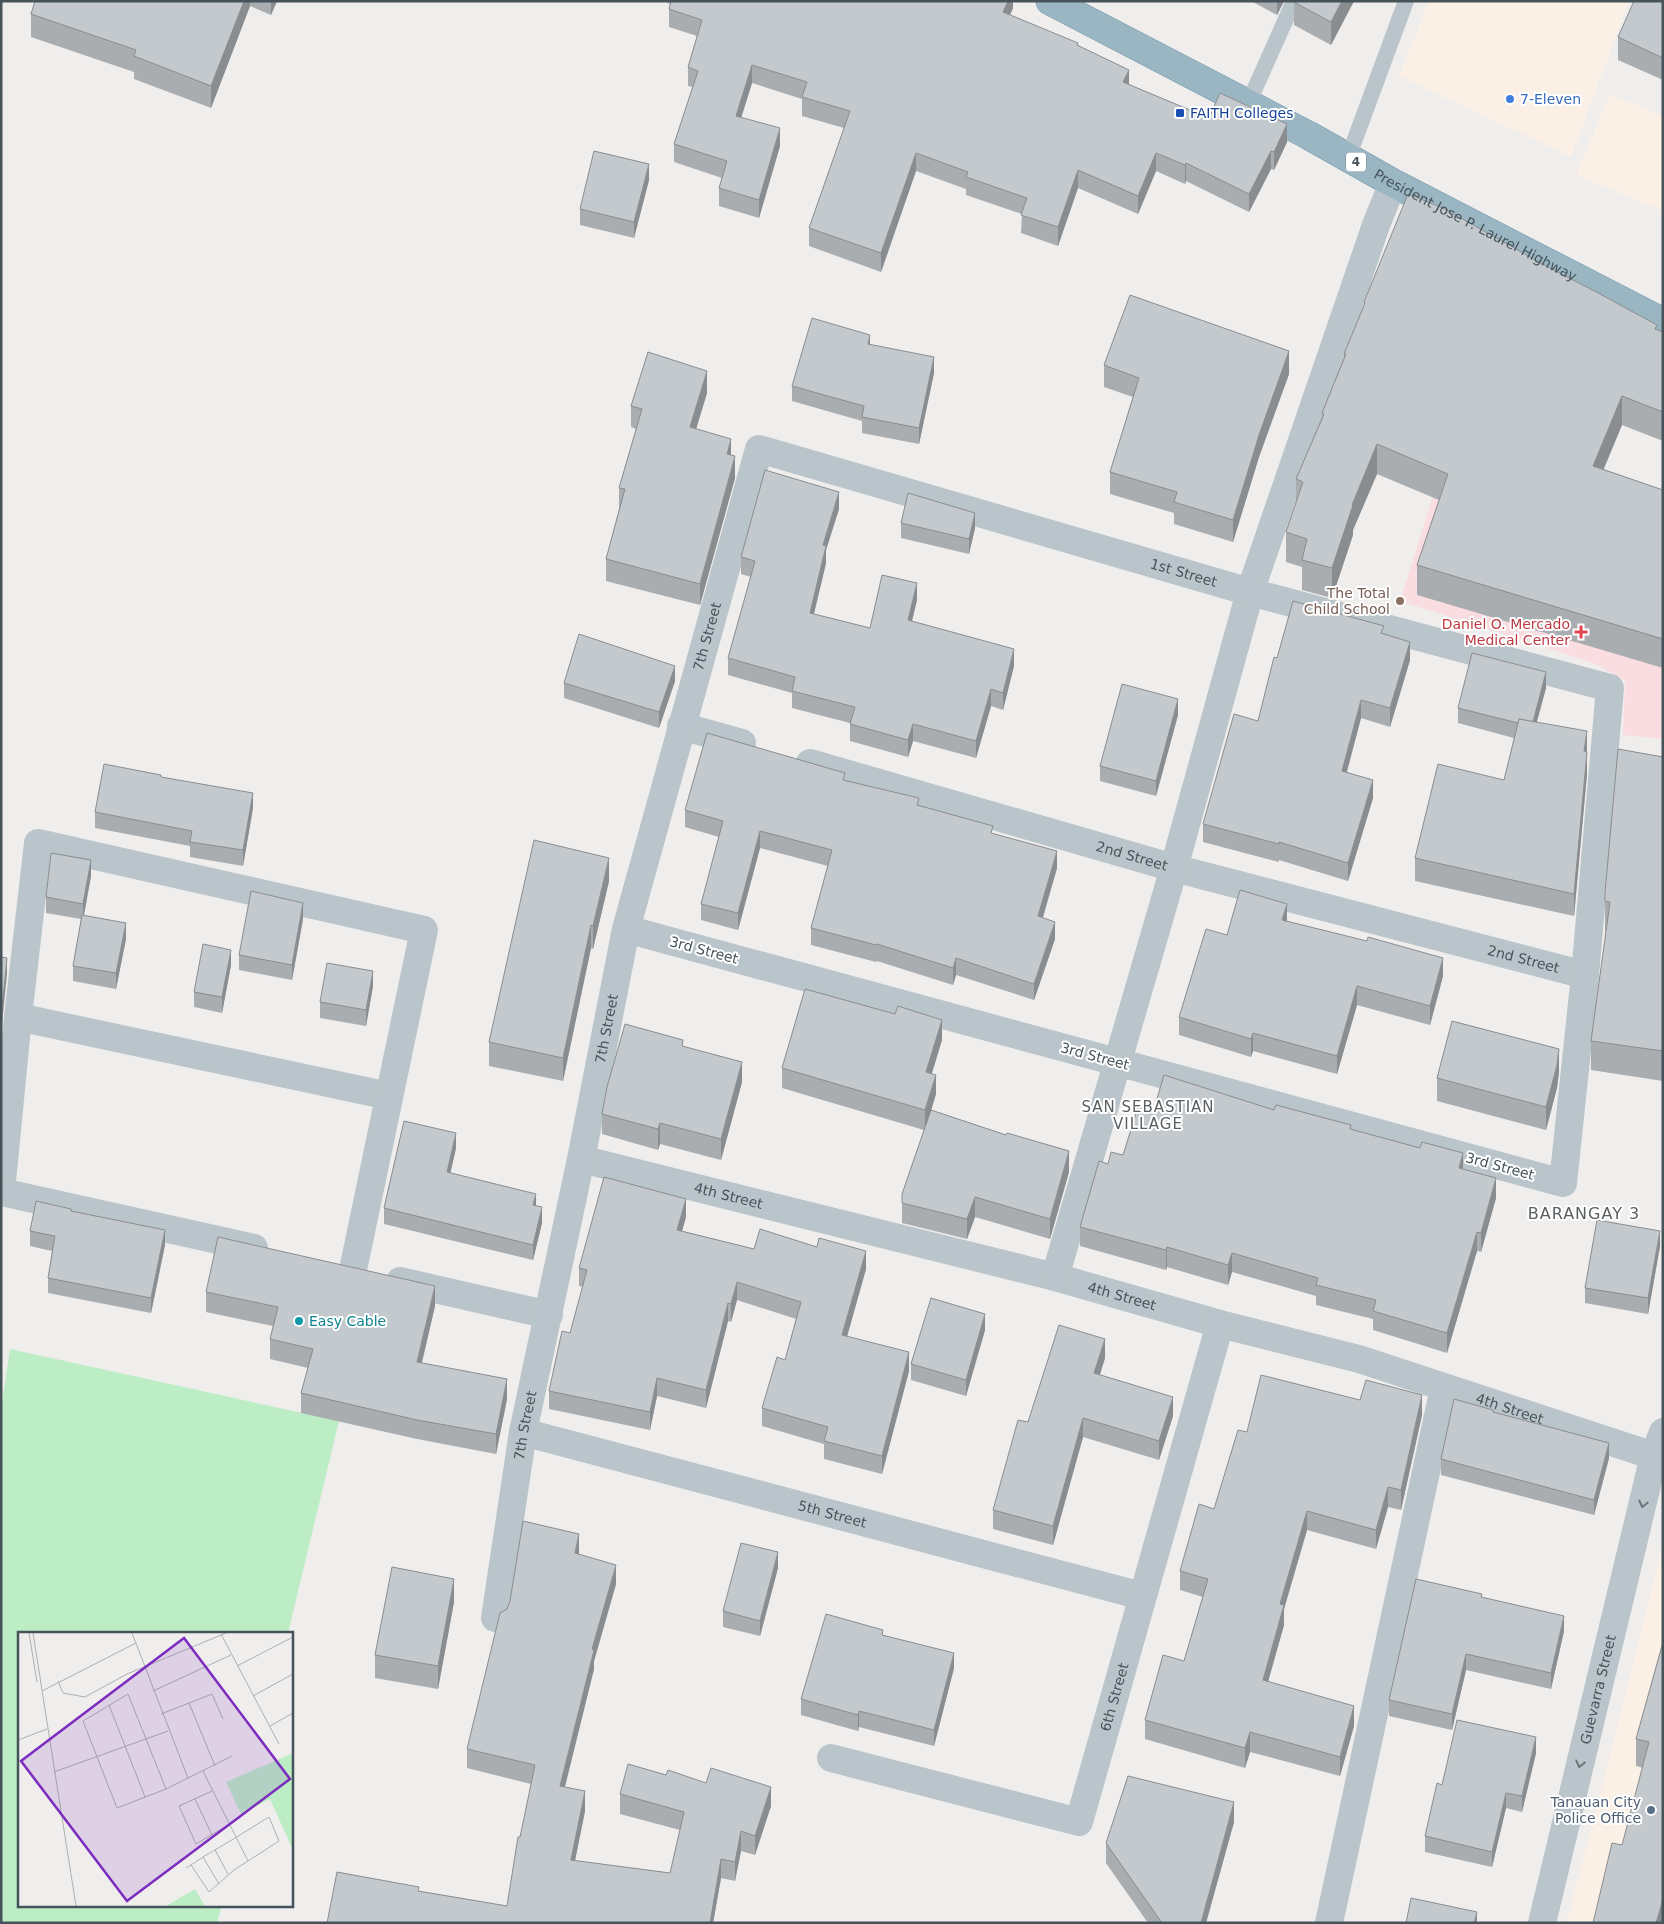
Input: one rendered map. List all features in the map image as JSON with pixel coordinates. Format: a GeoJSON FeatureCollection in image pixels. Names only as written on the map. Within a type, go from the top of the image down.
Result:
{"type":"FeatureCollection","features":[{"type":"Feature","properties":{"kind":"highway","name":"President Jose P. Laurel Highway"},"geometry":{"type":"LineString","coordinates":[[1050,1],[1248,104],[1393,183],[1663,322]]}},
{"type":"Feature","properties":{"kind":"street"},"geometry":{"type":"LineString","coordinates":[[1055,1277],[1174,868],[1250,592],[1376,225],[1393,183]]}},
{"type":"Feature","properties":{"kind":"street","name":"1st Street"},"geometry":{"type":"LineString","coordinates":[[759,449],[1250,592],[1610,688],[1585,975]]}},
{"type":"Feature","properties":{"kind":"street","name":"7th Street"},"geometry":{"type":"LineString","coordinates":[[495,1618],[523,1432],[581,1159],[626,929],[759,449]]}},
{"type":"Feature","properties":{"kind":"street","name":"2nd Street"},"geometry":{"type":"LineString","coordinates":[[681,726],[1174,868],[1585,975]]}},
{"type":"Feature","properties":{"kind":"street"},"geometry":{"type":"LineString","coordinates":[[277,1253],[1,1192],[18,1016],[38,843],[424,930],[353,1270]]}},
{"type":"Feature","properties":{"kind":"street","name":"3rd Street"},"geometry":{"type":"LineString","coordinates":[[626,929],[1563,1183],[1585,975]]}},
{"type":"Feature","properties":{"kind":"street"},"geometry":{"type":"LineString","coordinates":[[18,1016],[389,1096]]}},
{"type":"Feature","properties":{"kind":"street","name":"4th Street"},"geometry":{"type":"LineString","coordinates":[[581,1159],[1055,1277],[1220,1324],[1359,1360],[1444,1388],[1660,1449]]}},
{"type":"Feature","properties":{"kind":"street"},"geometry":{"type":"LineString","coordinates":[[324,1264],[549,1315]]}},
{"type":"Feature","properties":{"kind":"street","name":"6th Street"},"geometry":{"type":"LineString","coordinates":[[831,1758],[1079,1822],[1220,1324]]}},
{"type":"Feature","properties":{"kind":"street"},"geometry":{"type":"LineString","coordinates":[[1329,1923],[1444,1388]]}},
{"type":"Feature","properties":{"kind":"street","name":"5th Street"},"geometry":{"type":"LineString","coordinates":[[523,1432],[1142,1596]]}},
{"type":"Feature","properties":{"kind":"street","name":"Guevarra Street"},"geometry":{"type":"LineString","coordinates":[[1542,1923],[1660,1449]]}},
{"type":"Feature","properties":{"kind":"lane"},"geometry":{"type":"LineString","coordinates":[[1248,104],[1294,1]]}},
{"type":"Feature","properties":{"kind":"lane"},"geometry":{"type":"LineString","coordinates":[[1348,158],[1406,1]]}},
{"type":"Feature","properties":{"kind":"shaded area"},"geometry":{"type":"Polygon","coordinates":[[[1429,1],[1629,1],[1571,157],[1399,76],[1429,1]]]}},
{"type":"Feature","properties":{"kind":"shaded area"},"geometry":{"type":"Polygon","coordinates":[[[1610,94],[1663,116],[1663,211],[1576,175],[1610,94]]]}},
{"type":"Feature","properties":{"kind":"shaded area","name":"Daniel O. Mercado Medical Center"},"geometry":{"type":"Polygon","coordinates":[[[1436,486],[1663,560],[1663,739],[1623,735],[1625,681],[1596,664],[1400,601],[1436,486]]]}},
{"type":"Feature","properties":{"kind":"shaded area"},"geometry":{"type":"Polygon","coordinates":[[[1663,1544],[1663,1923],[1567,1923],[1663,1544]]]}},
{"type":"Feature","properties":{"kind":"green space"},"geometry":{"type":"Polygon","coordinates":[[[10,1349],[339,1421],[288,1632],[18,1632],[18,1906],[222,1906],[217,1923],[1,1923],[1,1410],[10,1349]]]}},
{"type":"Feature","properties":{"kind":"building"},"geometry":{"type":"Polygon","coordinates":[[[35,1],[244,1],[211,86],[134,56],[136,50],[31,14],[35,1]]]}},
{"type":"Feature","properties":{"kind":"building"},"geometry":{"type":"Polygon","coordinates":[[[671,1],[1008,1],[1003,12],[1078,43],[1077,45],[1129,70],[1123,82],[1209,118],[1220,93],[1287,124],[1274,152],[1271,151],[1249,194],[1186,163],[1185,165],[1156,153],[1138,196],[1078,170],[1058,227],[1021,215],[1027,198],[966,177],[968,172],[916,153],[881,253],[809,228],[850,111],[802,97],[807,82],[752,65],[736,116],[780,128],[759,200],[719,188],[727,161],[674,144],[698,71],[688,67],[702,20],[669,9],[671,1]]]}},
{"type":"Feature","properties":{"kind":"building"},"geometry":{"type":"Polygon","coordinates":[[[1294,1],[1342,1],[1331,22],[1294,1]]]}},
{"type":"Feature","properties":{"kind":"building"},"geometry":{"type":"Polygon","coordinates":[[[1634,1],[1663,1],[1663,58],[1618,37],[1634,1]]]}},
{"type":"Feature","properties":{"kind":"building"},"geometry":{"type":"Polygon","coordinates":[[[594,151],[649,164],[634,222],[580,209],[594,151]]]}},
{"type":"Feature","properties":{"kind":"building"},"geometry":{"type":"Polygon","coordinates":[[[1408,194],[1443,208],[1657,325],[1655,329],[1663,332],[1663,412],[1622,396],[1593,466],[1663,490],[1663,639],[1417,565],[1448,474],[1377,444],[1352,505],[1332,568],[1302,560],[1307,539],[1286,532],[1303,482],[1296,479],[1324,414],[1322,413],[1346,354],[1344,354],[1408,194]]]}},
{"type":"Feature","properties":{"kind":"building"},"geometry":{"type":"Polygon","coordinates":[[[1130,295],[1289,351],[1259,435],[1233,520],[1174,502],[1177,492],[1110,472],[1139,378],[1104,365],[1130,295]]]}},
{"type":"Feature","properties":{"kind":"building"},"geometry":{"type":"Polygon","coordinates":[[[812,318],[870,335],[868,344],[934,357],[919,428],[862,417],[864,406],[792,386],[812,318]]]}},
{"type":"Feature","properties":{"kind":"building"},"geometry":{"type":"Polygon","coordinates":[[[648,352],[707,371],[690,427],[731,439],[727,454],[735,456],[700,584],[606,559],[625,489],[619,488],[642,409],[631,406],[648,352]]]}},
{"type":"Feature","properties":{"kind":"building"},"geometry":{"type":"Polygon","coordinates":[[[765,470],[839,492],[823,545],[826,546],[810,613],[870,628],[882,575],[917,583],[908,620],[1014,649],[1003,693],[991,689],[976,741],[913,724],[908,740],[850,724],[855,707],[792,691],[795,677],[728,658],[755,561],[741,557],[765,470]]]}},
{"type":"Feature","properties":{"kind":"building"},"geometry":{"type":"Polygon","coordinates":[[[908,493],[975,513],[969,539],[901,523],[908,493]]]}},
{"type":"Feature","properties":{"kind":"building"},"geometry":{"type":"Polygon","coordinates":[[[1293,601],[1384,626],[1381,633],[1410,642],[1390,708],[1361,700],[1342,771],[1373,780],[1348,863],[1279,842],[1279,844],[1203,824],[1234,714],[1258,721],[1274,657],[1277,658],[1293,601]]]}},
{"type":"Feature","properties":{"kind":"building"},"geometry":{"type":"Polygon","coordinates":[[[579,634],[675,666],[659,712],[564,683],[579,634]]]}},
{"type":"Feature","properties":{"kind":"building"},"geometry":{"type":"Polygon","coordinates":[[[1472,653],[1546,672],[1533,722],[1519,719],[1518,723],[1458,708],[1472,653]]]}},
{"type":"Feature","properties":{"kind":"building"},"geometry":{"type":"Polygon","coordinates":[[[1122,684],[1178,699],[1156,781],[1100,766],[1122,684]]]}},
{"type":"Feature","properties":{"kind":"building"},"geometry":{"type":"Polygon","coordinates":[[[1519,719],[1587,731],[1584,751],[1587,752],[1574,894],[1415,858],[1438,764],[1504,780],[1519,719]]]}},
{"type":"Feature","properties":{"kind":"building"},"geometry":{"type":"Polygon","coordinates":[[[707,733],[845,773],[843,780],[919,798],[917,805],[993,826],[991,833],[1057,851],[1038,916],[1055,922],[1034,984],[956,958],[953,968],[877,944],[811,928],[832,850],[760,831],[738,913],[701,904],[723,821],[685,810],[707,733]]]}},
{"type":"Feature","properties":{"kind":"building"},"geometry":{"type":"Polygon","coordinates":[[[1618,749],[1663,757],[1663,1051],[1591,1041],[1610,902],[1605,901],[1605,893],[1618,749]]]}},
{"type":"Feature","properties":{"kind":"building"},"geometry":{"type":"Polygon","coordinates":[[[104,764],[161,775],[161,777],[253,793],[243,850],[190,842],[192,831],[95,812],[104,764]]]}},
{"type":"Feature","properties":{"kind":"building"},"geometry":{"type":"Polygon","coordinates":[[[534,840],[609,858],[593,926],[591,925],[563,1058],[489,1042],[534,840]]]}},
{"type":"Feature","properties":{"kind":"building"},"geometry":{"type":"Polygon","coordinates":[[[51,853],[91,860],[83,904],[46,897],[51,853]]]}},
{"type":"Feature","properties":{"kind":"building"},"geometry":{"type":"Polygon","coordinates":[[[1240,890],[1287,904],[1282,920],[1367,941],[1368,937],[1443,958],[1430,1006],[1357,986],[1337,1056],[1253,1033],[1251,1039],[1179,1017],[1206,929],[1227,935],[1240,890]]]}},
{"type":"Feature","properties":{"kind":"building"},"geometry":{"type":"Polygon","coordinates":[[[251,891],[303,903],[292,965],[239,955],[251,891]]]}},
{"type":"Feature","properties":{"kind":"building"},"geometry":{"type":"Polygon","coordinates":[[[82,915],[126,923],[116,973],[73,966],[82,915]]]}},
{"type":"Feature","properties":{"kind":"building"},"geometry":{"type":"Polygon","coordinates":[[[203,944],[231,950],[222,997],[194,992],[203,944]]]}},
{"type":"Feature","properties":{"kind":"building"},"geometry":{"type":"Polygon","coordinates":[[[1,957],[7,958],[2,1008],[1,1008],[1,957]]]}},
{"type":"Feature","properties":{"kind":"building"},"geometry":{"type":"Polygon","coordinates":[[[327,963],[373,971],[366,1010],[320,1002],[327,963]]]}},
{"type":"Feature","properties":{"kind":"building"},"geometry":{"type":"Polygon","coordinates":[[[805,989],[895,1014],[898,1006],[942,1020],[926,1072],[936,1075],[925,1110],[782,1068],[805,989]]]}},
{"type":"Feature","properties":{"kind":"building"},"geometry":{"type":"Polygon","coordinates":[[[1452,1021],[1559,1049],[1557,1065],[1546,1107],[1437,1078],[1452,1021]]]}},
{"type":"Feature","properties":{"kind":"building"},"geometry":{"type":"Polygon","coordinates":[[[625,1024],[683,1040],[682,1046],[742,1062],[721,1139],[660,1123],[658,1129],[602,1114],[607,1087],[625,1024]]]}},
{"type":"Feature","properties":{"kind":"building"},"geometry":{"type":"Polygon","coordinates":[[[1164,1075],[1274,1110],[1276,1105],[1351,1125],[1350,1129],[1420,1148],[1422,1142],[1463,1153],[1459,1168],[1496,1178],[1481,1233],[1477,1232],[1447,1333],[1373,1311],[1376,1300],[1316,1285],[1318,1278],[1232,1253],[1228,1265],[1167,1247],[1166,1250],[1080,1227],[1099,1161],[1108,1164],[1111,1152],[1123,1155],[1138,1107],[1153,1112],[1164,1075]]]}},
{"type":"Feature","properties":{"kind":"building"},"geometry":{"type":"Polygon","coordinates":[[[931,1110],[1006,1135],[1007,1133],[1069,1151],[1050,1219],[975,1197],[967,1219],[902,1203],[902,1194],[931,1110]]]}},
{"type":"Feature","properties":{"kind":"building"},"geometry":{"type":"Polygon","coordinates":[[[404,1121],[456,1133],[447,1172],[536,1194],[533,1205],[542,1207],[533,1245],[384,1208],[404,1121]]]}},
{"type":"Feature","properties":{"kind":"building"},"geometry":{"type":"Polygon","coordinates":[[[604,1177],[686,1199],[677,1230],[754,1249],[760,1229],[817,1247],[819,1238],[866,1251],[842,1335],[909,1352],[882,1456],[824,1441],[828,1427],[762,1408],[777,1357],[785,1360],[801,1302],[737,1282],[731,1304],[728,1303],[706,1390],[657,1378],[650,1412],[549,1391],[562,1331],[570,1333],[587,1270],[579,1268],[604,1177]]]}},
{"type":"Feature","properties":{"kind":"building"},"geometry":{"type":"Polygon","coordinates":[[[36,1201],[71,1209],[71,1211],[165,1230],[151,1298],[48,1278],[55,1236],[30,1231],[36,1201]]]}},
{"type":"Feature","properties":{"kind":"building"},"geometry":{"type":"Polygon","coordinates":[[[1597,1220],[1660,1231],[1648,1298],[1585,1288],[1597,1220]]]}},
{"type":"Feature","properties":{"kind":"building"},"geometry":{"type":"Polygon","coordinates":[[[218,1237],[435,1286],[417,1362],[507,1379],[496,1434],[417,1420],[301,1393],[313,1349],[270,1339],[278,1307],[206,1292],[218,1237]]]}},
{"type":"Feature","properties":{"kind":"building"},"geometry":{"type":"Polygon","coordinates":[[[931,1298],[985,1314],[966,1380],[911,1364],[931,1298]]]}},
{"type":"Feature","properties":{"kind":"building"},"geometry":{"type":"Polygon","coordinates":[[[1059,1325],[1105,1339],[1094,1373],[1173,1397],[1159,1441],[1083,1418],[1053,1526],[993,1510],[1018,1420],[1028,1422],[1059,1325]]]}},
{"type":"Feature","properties":{"kind":"building"},"geometry":{"type":"Polygon","coordinates":[[[1261,1375],[1360,1400],[1366,1380],[1422,1395],[1401,1490],[1388,1487],[1376,1530],[1307,1511],[1280,1604],[1284,1605],[1263,1680],[1354,1706],[1340,1757],[1250,1732],[1245,1748],[1145,1720],[1163,1655],[1184,1661],[1208,1579],[1180,1571],[1199,1504],[1214,1509],[1238,1430],[1247,1432],[1261,1375]]]}},
{"type":"Feature","properties":{"kind":"building"},"geometry":{"type":"Polygon","coordinates":[[[1454,1399],[1493,1410],[1493,1412],[1609,1443],[1594,1500],[1441,1459],[1454,1399]]]}},
{"type":"Feature","properties":{"kind":"building"},"geometry":{"type":"Polygon","coordinates":[[[523,1521],[579,1534],[575,1553],[616,1565],[592,1649],[594,1650],[560,1786],[585,1791],[571,1860],[670,1873],[684,1812],[620,1794],[628,1764],[666,1775],[668,1770],[706,1783],[711,1768],[771,1787],[755,1836],[741,1831],[735,1862],[721,1859],[710,1923],[327,1923],[337,1872],[419,1887],[418,1891],[507,1906],[518,1837],[520,1837],[535,1765],[467,1749],[500,1613],[507,1609],[510,1601],[523,1521]]]}},
{"type":"Feature","properties":{"kind":"building"},"geometry":{"type":"Polygon","coordinates":[[[741,1543],[778,1552],[760,1621],[723,1611],[741,1543]]]}},
{"type":"Feature","properties":{"kind":"building"},"geometry":{"type":"Polygon","coordinates":[[[392,1567],[454,1579],[438,1666],[375,1655],[392,1567]]]}},
{"type":"Feature","properties":{"kind":"building"},"geometry":{"type":"Polygon","coordinates":[[[1416,1579],[1482,1594],[1481,1597],[1564,1616],[1551,1673],[1466,1654],[1452,1714],[1389,1700],[1416,1579]]]}},
{"type":"Feature","properties":{"kind":"building"},"geometry":{"type":"Polygon","coordinates":[[[826,1614],[883,1630],[882,1635],[954,1653],[934,1730],[859,1711],[858,1715],[801,1699],[826,1614]]]}},
{"type":"Feature","properties":{"kind":"building"},"geometry":{"type":"Polygon","coordinates":[[[1663,1642],[1663,1899],[1656,1923],[1593,1923],[1612,1843],[1622,1845],[1649,1742],[1636,1739],[1663,1642]]]}},
{"type":"Feature","properties":{"kind":"building"},"geometry":{"type":"Polygon","coordinates":[[[1457,1720],[1536,1737],[1522,1796],[1506,1793],[1492,1852],[1425,1836],[1437,1783],[1442,1785],[1457,1720]]]}},
{"type":"Feature","properties":{"kind":"building"},"geometry":{"type":"Polygon","coordinates":[[[1128,1776],[1234,1802],[1201,1923],[1162,1923],[1106,1843],[1128,1776]]]}},
{"type":"Feature","properties":{"kind":"building"},"geometry":{"type":"Polygon","coordinates":[[[1411,1898],[1477,1912],[1474,1923],[1406,1923],[1411,1898]]]}},
{"type":"Feature","properties":{"kind":"place","name":"7-Eleven"},"geometry":{"type":"Point","coordinates":[1510,99]}},
{"type":"Feature","properties":{"kind":"place","name":"FAITH Colleges"},"geometry":{"type":"Point","coordinates":[1180,113]}},
{"type":"Feature","properties":{"kind":"place","name":"The Total Child School"},"geometry":{"type":"Point","coordinates":[1400,601]}},
{"type":"Feature","properties":{"kind":"place","name":"Daniel O. Mercado Medical Center"},"geometry":{"type":"Point","coordinates":[1581,632]}},
{"type":"Feature","properties":{"kind":"place","name":"Easy Cable"},"geometry":{"type":"Point","coordinates":[299,1321]}},
{"type":"Feature","properties":{"kind":"place","name":"Tanauan City Police Office"},"geometry":{"type":"Point","coordinates":[1651,1810]}},
{"type":"Feature","properties":{"kind":"district","name":"SAN SEBASTIAN VILLAGE"},"geometry":{"type":"Point","coordinates":[1148,1116]}},
{"type":"Feature","properties":{"kind":"district","name":"BARANGAY 3"},"geometry":{"type":"Point","coordinates":[1584,1213]}}]}
